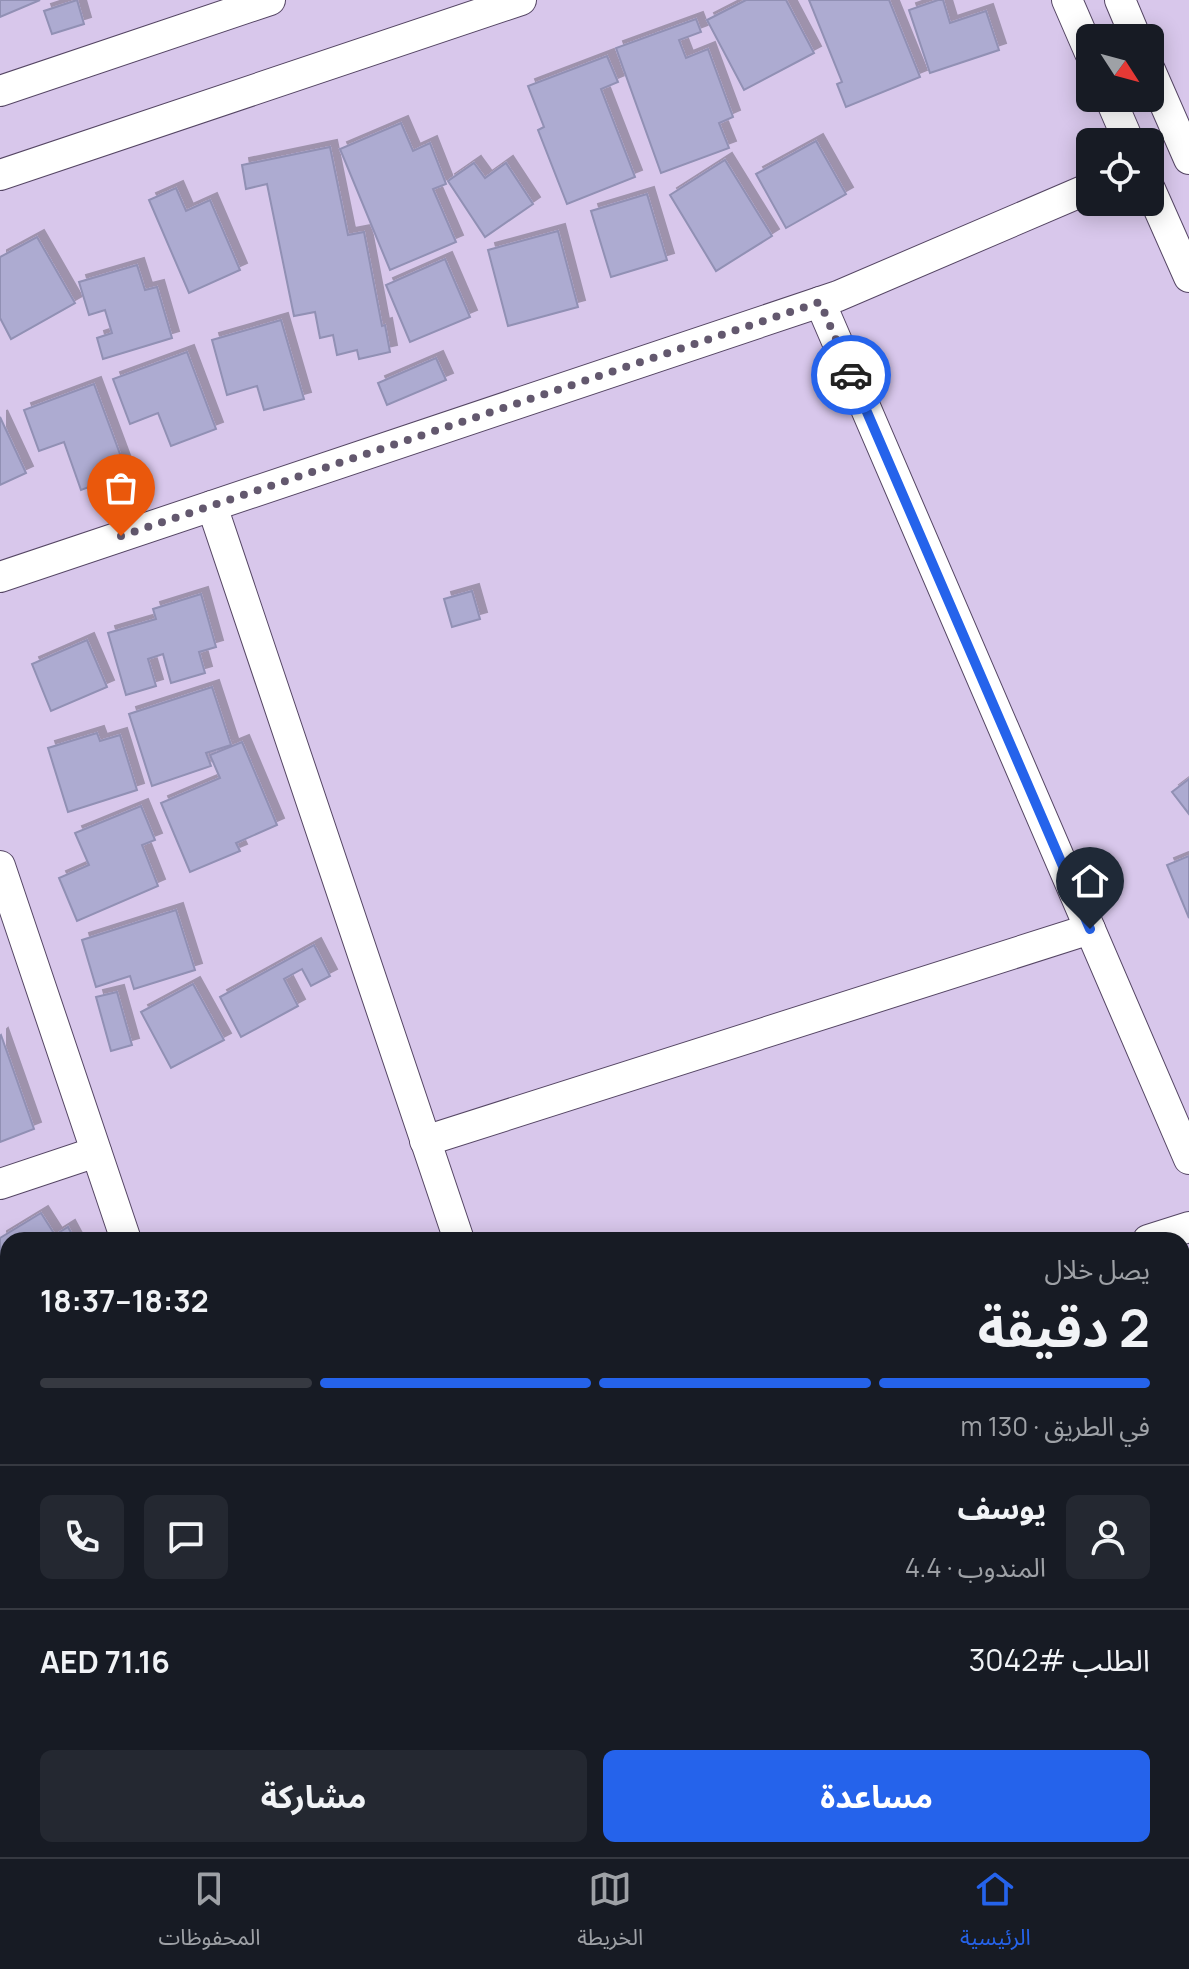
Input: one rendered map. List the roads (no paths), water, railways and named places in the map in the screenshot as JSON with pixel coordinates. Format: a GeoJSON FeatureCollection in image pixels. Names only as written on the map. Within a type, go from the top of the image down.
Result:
{"type":"FeatureCollection","features":[{"type":"Feature","properties":{"kind":"street"},"geometry":{"type":"LineString","coordinates":[[0,175],[521,0]]}},
{"type":"Feature","properties":{"kind":"street"},"geometry":{"type":"LineString","coordinates":[[1067,0],[1077,24]]}},
{"type":"Feature","properties":{"kind":"street"},"geometry":{"type":"LineString","coordinates":[[1120,0],[1130,24]]}},
{"type":"Feature","properties":{"kind":"street"},"geometry":{"type":"LineString","coordinates":[[0,91],[258,2]]}},
{"type":"Feature","properties":{"kind":"street"},"geometry":{"type":"LineString","coordinates":[[1164,101],[1187,152]]}},
{"type":"Feature","properties":{"kind":"street"},"geometry":{"type":"LineString","coordinates":[[0,577],[820,302],[1076,194]]}},
{"type":"Feature","properties":{"kind":"street"},"geometry":{"type":"LineString","coordinates":[[1162,216],[1189,277]]}},
{"type":"Feature","properties":{"kind":"street"},"geometry":{"type":"LineString","coordinates":[[820,302],[1189,1159]]}},
{"type":"Feature","properties":{"kind":"street"},"geometry":{"type":"LineString","coordinates":[[212,506],[456,1232]]}},
{"type":"Feature","properties":{"kind":"street"},"geometry":{"type":"LineString","coordinates":[[0,866],[123,1232]]}},
{"type":"Feature","properties":{"kind":"street"},"geometry":{"type":"LineString","coordinates":[[425,1141],[1090,929]]}},
{"type":"Feature","properties":{"kind":"street"},"geometry":{"type":"LineString","coordinates":[[0,1184],[96,1152]]}}]}
